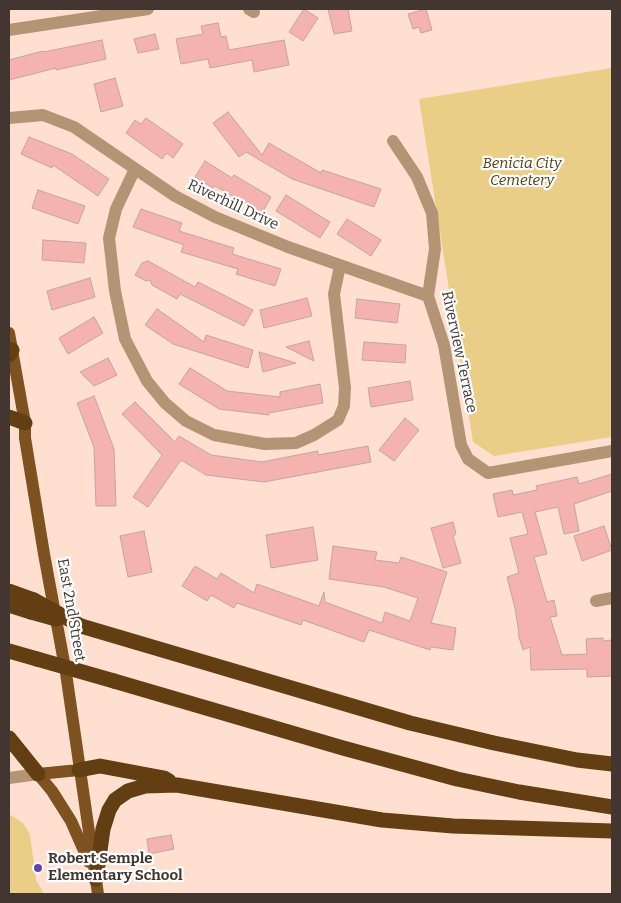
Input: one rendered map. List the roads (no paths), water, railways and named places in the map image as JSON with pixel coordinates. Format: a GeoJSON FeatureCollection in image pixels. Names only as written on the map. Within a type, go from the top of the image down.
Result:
{"type":"FeatureCollection","features":[{"type":"Feature","properties":{"kind":"highway"},"geometry":{"type":"LineString","coordinates":[[9,416],[25,423]]}},
{"type":"Feature","properties":{"kind":"highway"},"geometry":{"type":"LineString","coordinates":[[9,591],[33,606],[81,626],[410,723],[577,760],[612,764]]}},
{"type":"Feature","properties":{"kind":"highway"},"geometry":{"type":"LineString","coordinates":[[9,605],[33,606]]}},
{"type":"Feature","properties":{"kind":"highway"},"geometry":{"type":"LineString","coordinates":[[9,651],[333,746],[457,779],[519,792],[612,807]]}},
{"type":"Feature","properties":{"kind":"highway"},"geometry":{"type":"LineString","coordinates":[[9,738],[38,774]]}},
{"type":"Feature","properties":{"kind":"highway"},"geometry":{"type":"LineString","coordinates":[[79,770],[100,766],[164,778],[177,784]]}},
{"type":"Feature","properties":{"kind":"highway"},"geometry":{"type":"LineString","coordinates":[[97,887],[103,829],[109,810],[115,800],[128,791],[145,786],[177,784],[382,820],[453,826],[612,831]]}},
{"type":"Feature","properties":{"kind":"main road","name":"East 2nd Street"},"geometry":{"type":"LineString","coordinates":[[9,333],[10,352],[25,423],[25,438],[66,673],[97,887]]}},
{"type":"Feature","properties":{"kind":"main road"},"geometry":{"type":"LineString","coordinates":[[38,774],[79,770]]}},
{"type":"Feature","properties":{"kind":"main road"},"geometry":{"type":"LineString","coordinates":[[38,774],[52,791],[71,821],[97,887]]}},
{"type":"Feature","properties":{"kind":"street"},"geometry":{"type":"LineString","coordinates":[[9,30],[148,9]]}},
{"type":"Feature","properties":{"kind":"street","name":"Riverhill Drive"},"geometry":{"type":"LineString","coordinates":[[9,118],[43,115],[74,127],[135,170],[176,196],[215,217],[340,266],[428,296]]}},
{"type":"Feature","properties":{"kind":"street","name":"Riverview Terrace"},"geometry":{"type":"LineString","coordinates":[[393,141],[417,177],[432,213],[435,249],[428,296],[444,345],[461,445],[468,459],[488,472],[612,450]]}},
{"type":"Feature","properties":{"kind":"street"},"geometry":{"type":"LineString","coordinates":[[135,170],[116,209],[109,238],[115,291],[125,339],[147,381],[165,402],[186,421],[214,435],[265,444],[296,443],[314,435],[338,420],[344,406],[345,388],[334,294],[340,266]]}},
{"type":"Feature","properties":{"kind":"street"},"geometry":{"type":"LineString","coordinates":[[596,601],[612,598]]}},
{"type":"Feature","properties":{"kind":"street"},"geometry":{"type":"LineString","coordinates":[[9,778],[38,774]]}},
{"type":"Feature","properties":{"kind":"place","name":"Robert Semple Elementary School"},"geometry":{"type":"Point","coordinates":[38,868]}},
{"type":"Feature","properties":{"kind":"park label","name":"Benicia City Cemetery"},"geometry":{"type":"Point","coordinates":[522,172]}}]}
